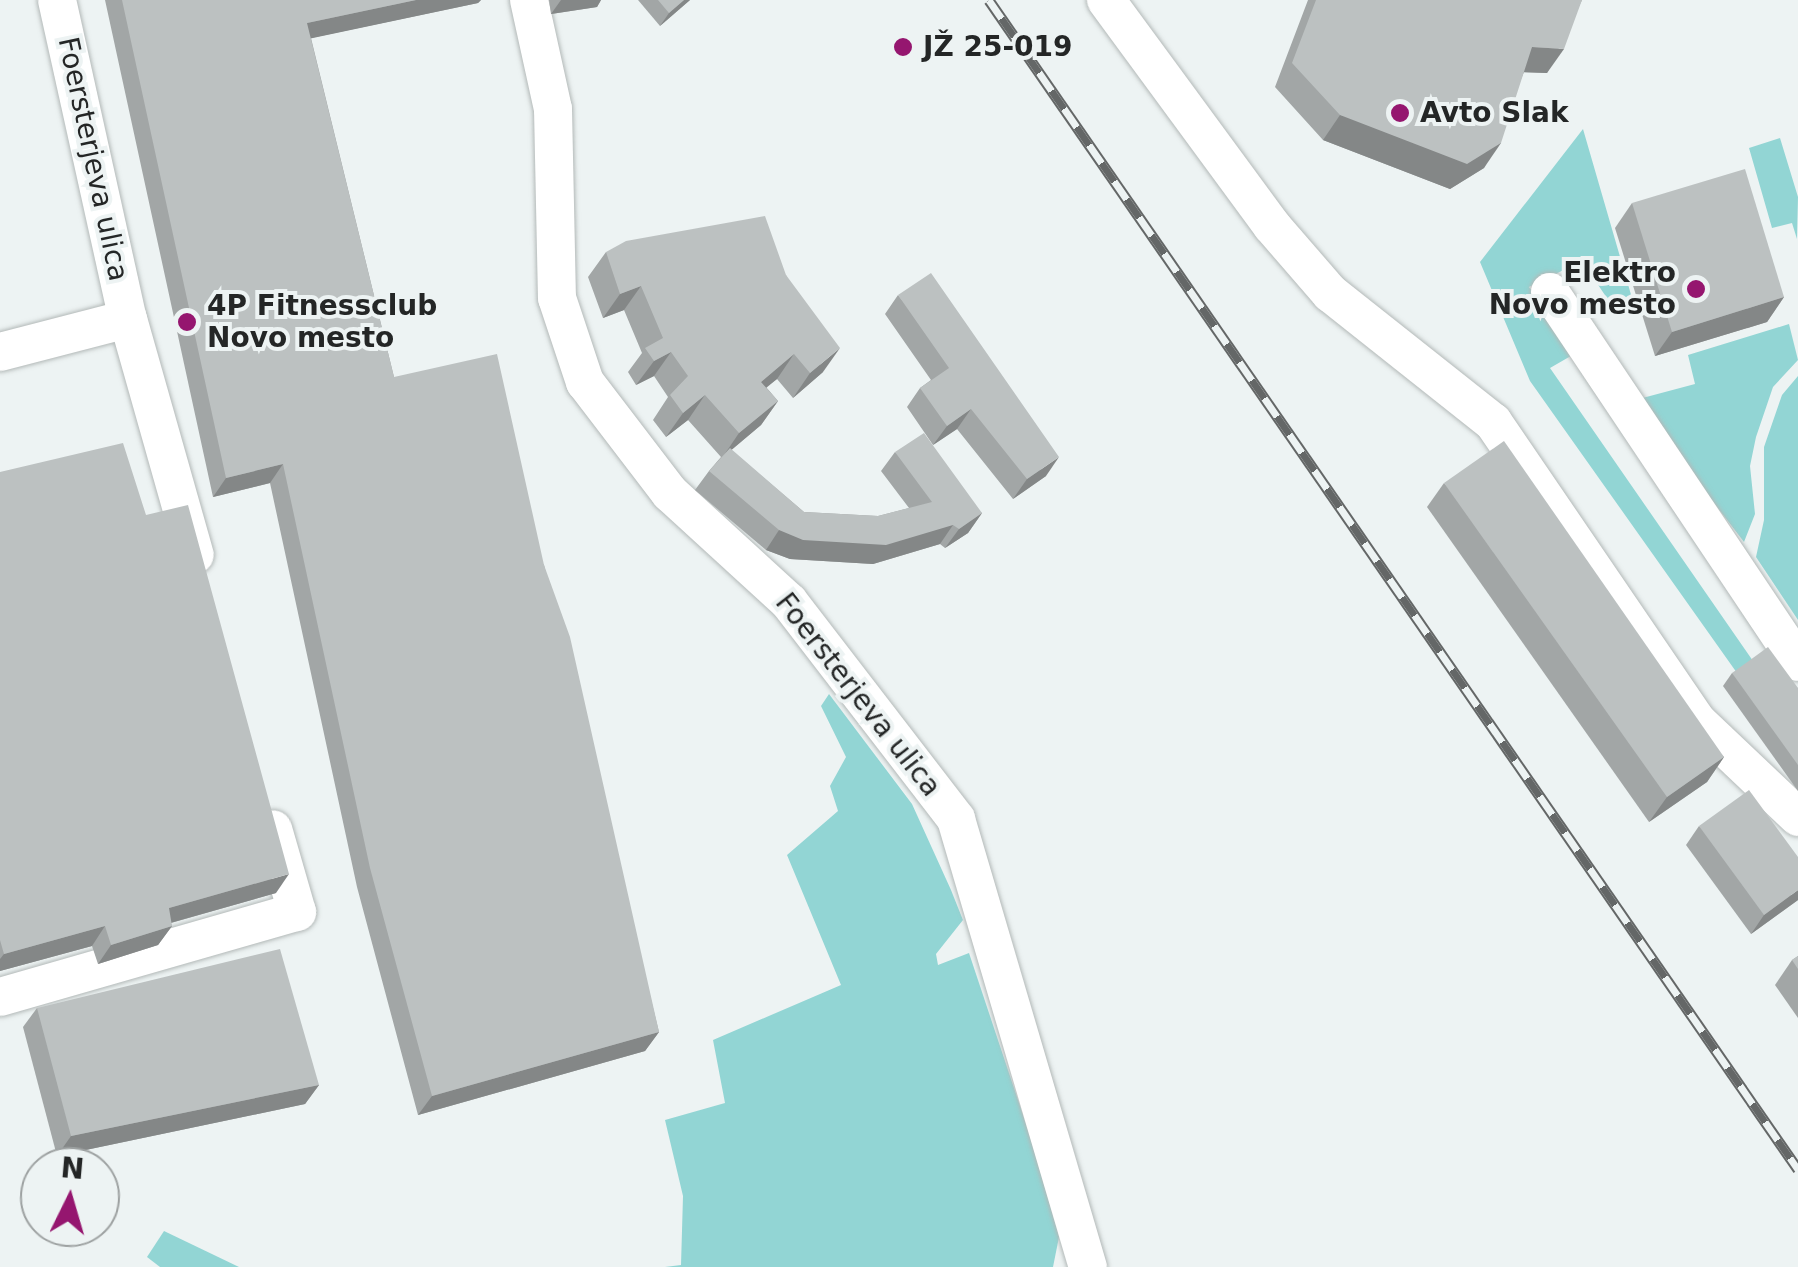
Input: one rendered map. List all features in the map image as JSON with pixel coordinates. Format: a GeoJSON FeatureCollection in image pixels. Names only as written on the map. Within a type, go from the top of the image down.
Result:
{"type":"FeatureCollection","features":[{"type":"Feature","properties":{"kind":"street","name":"Foersterjeva ulica"},"geometry":{"type":"LineString","coordinates":[[58,0],[128,319],[204,586]]}},
{"type":"Feature","properties":{"kind":"street","name":"Foersterjeva ulica"},"geometry":{"type":"LineString","coordinates":[[529,0],[553,110],[556,298],[586,382],[670,492],[789,602],[956,819],[1088,1266]]}},
{"type":"Feature","properties":{"kind":"street"},"geometry":{"type":"LineString","coordinates":[[1106,0],[1272,226],[1330,292],[1493,422],[1698,722],[1798,817]]}},
{"type":"Feature","properties":{"kind":"street"},"geometry":{"type":"LineString","coordinates":[[1550,292],[1798,662]]}},
{"type":"Feature","properties":{"kind":"street","name":"Foersterjeva ulica"},"geometry":{"type":"LineString","coordinates":[[0,352],[128,319]]}},
{"type":"Feature","properties":{"kind":"street"},"geometry":{"type":"LineString","coordinates":[[0,997],[297,912],[264,797]]}},
{"type":"Feature","properties":{"kind":"shaded area"},"geometry":{"type":"Polygon","coordinates":[[[1583,129],[1634,305],[1615,310],[1582,261],[1529,287],[1576,353],[1550,368],[1753,661],[1737,673],[1530,381],[1480,262],[1583,129]]]}},
{"type":"Feature","properties":{"kind":"shaded area"},"geometry":{"type":"Polygon","coordinates":[[[1780,138],[1798,197],[1797,239],[1792,223],[1772,228],[1749,148],[1780,138]]]}},
{"type":"Feature","properties":{"kind":"shaded area"},"geometry":{"type":"Polygon","coordinates":[[[1789,324],[1798,360],[1773,387],[1756,437],[1750,466],[1755,514],[1744,542],[1635,400],[1695,384],[1688,355],[1789,324]]]}},
{"type":"Feature","properties":{"kind":"shaded area"},"geometry":{"type":"Polygon","coordinates":[[[1798,376],[1798,620],[1756,557],[1764,520],[1764,447],[1782,395],[1798,376]]]}},
{"type":"Feature","properties":{"kind":"shaded area"},"geometry":{"type":"Polygon","coordinates":[[[829,694],[912,804],[963,920],[936,954],[938,965],[969,953],[1048,1190],[1059,1237],[1053,1267],[665,1267],[681,1265],[683,1196],[665,1120],[725,1103],[713,1040],[841,985],[787,855],[838,811],[830,786],[846,757],[821,706],[829,694]]]}},
{"type":"Feature","properties":{"kind":"shaded area"},"geometry":{"type":"Polygon","coordinates":[[[164,1231],[239,1267],[160,1267],[147,1257],[164,1231]]]}},
{"type":"Feature","properties":{"kind":"building"},"geometry":{"type":"Polygon","coordinates":[[[122,0],[416,0],[307,23],[394,377],[497,354],[544,565],[570,637],[659,1032],[432,1096],[370,868],[283,464],[226,478],[122,0]]]}},
{"type":"Feature","properties":{"kind":"building"},"geometry":{"type":"Polygon","coordinates":[[[658,0],[684,0],[669,13],[658,0]]]}},
{"type":"Feature","properties":{"kind":"building","name":"Avto Slak"},"geometry":{"type":"Polygon","coordinates":[[[1316,0],[1582,0],[1564,49],[1532,47],[1501,143],[1467,164],[1340,115],[1292,63],[1316,0]]]}},
{"type":"Feature","properties":{"kind":"building","name":"Elektro Novo mesto"},"geometry":{"type":"Polygon","coordinates":[[[1745,169],[1784,297],[1672,332],[1632,203],[1745,169]]]}},
{"type":"Feature","properties":{"kind":"building"},"geometry":{"type":"Polygon","coordinates":[[[765,216],[786,275],[840,348],[810,373],[794,354],[761,382],[778,401],[739,433],[705,395],[683,413],[670,395],[688,376],[671,352],[654,361],[645,348],[663,338],[641,286],[620,294],[606,252],[626,241],[765,216]]]}},
{"type":"Feature","properties":{"kind":"building"},"geometry":{"type":"Polygon","coordinates":[[[931,273],[1059,457],[1027,479],[971,409],[947,426],[920,388],[949,368],[898,295],[931,273]]]}},
{"type":"Feature","properties":{"kind":"building"},"geometry":{"type":"Polygon","coordinates":[[[924,433],[982,513],[959,529],[953,525],[886,545],[803,540],[779,530],[709,471],[730,448],[804,512],[878,516],[932,502],[895,452],[924,433]]]}},
{"type":"Feature","properties":{"kind":"building"},"geometry":{"type":"Polygon","coordinates":[[[1504,441],[1724,757],[1667,797],[1444,483],[1504,441]]]}},
{"type":"Feature","properties":{"kind":"building"},"geometry":{"type":"Polygon","coordinates":[[[123,443],[146,515],[188,505],[289,874],[169,908],[172,926],[111,945],[105,926],[4,954],[0,940],[0,472],[123,443]]]}},
{"type":"Feature","properties":{"kind":"building"},"geometry":{"type":"Polygon","coordinates":[[[1768,647],[1798,688],[1798,765],[1732,673],[1768,647]]]}},
{"type":"Feature","properties":{"kind":"building"},"geometry":{"type":"Polygon","coordinates":[[[1749,790],[1798,857],[1798,890],[1764,915],[1699,826],[1749,790]]]}},
{"type":"Feature","properties":{"kind":"building"},"geometry":{"type":"Polygon","coordinates":[[[280,949],[319,1085],[71,1136],[37,1008],[280,949]]]}},
{"type":"Feature","properties":{"kind":"railway"},"geometry":{"type":"LineString","coordinates":[[989,0],[1798,1169]]}},
{"type":"Feature","properties":{"kind":"place","name":"JŽ 25-019"},"geometry":{"type":"Point","coordinates":[903,47]}},
{"type":"Feature","properties":{"kind":"place","name":"Avto Slak"},"geometry":{"type":"Point","coordinates":[1400,113]}},
{"type":"Feature","properties":{"kind":"place","name":"Elektro Novo mesto"},"geometry":{"type":"Point","coordinates":[1696,289]}},
{"type":"Feature","properties":{"kind":"place","name":"4P Fitnessclub Novo mesto"},"geometry":{"type":"Point","coordinates":[187,322]}}]}
